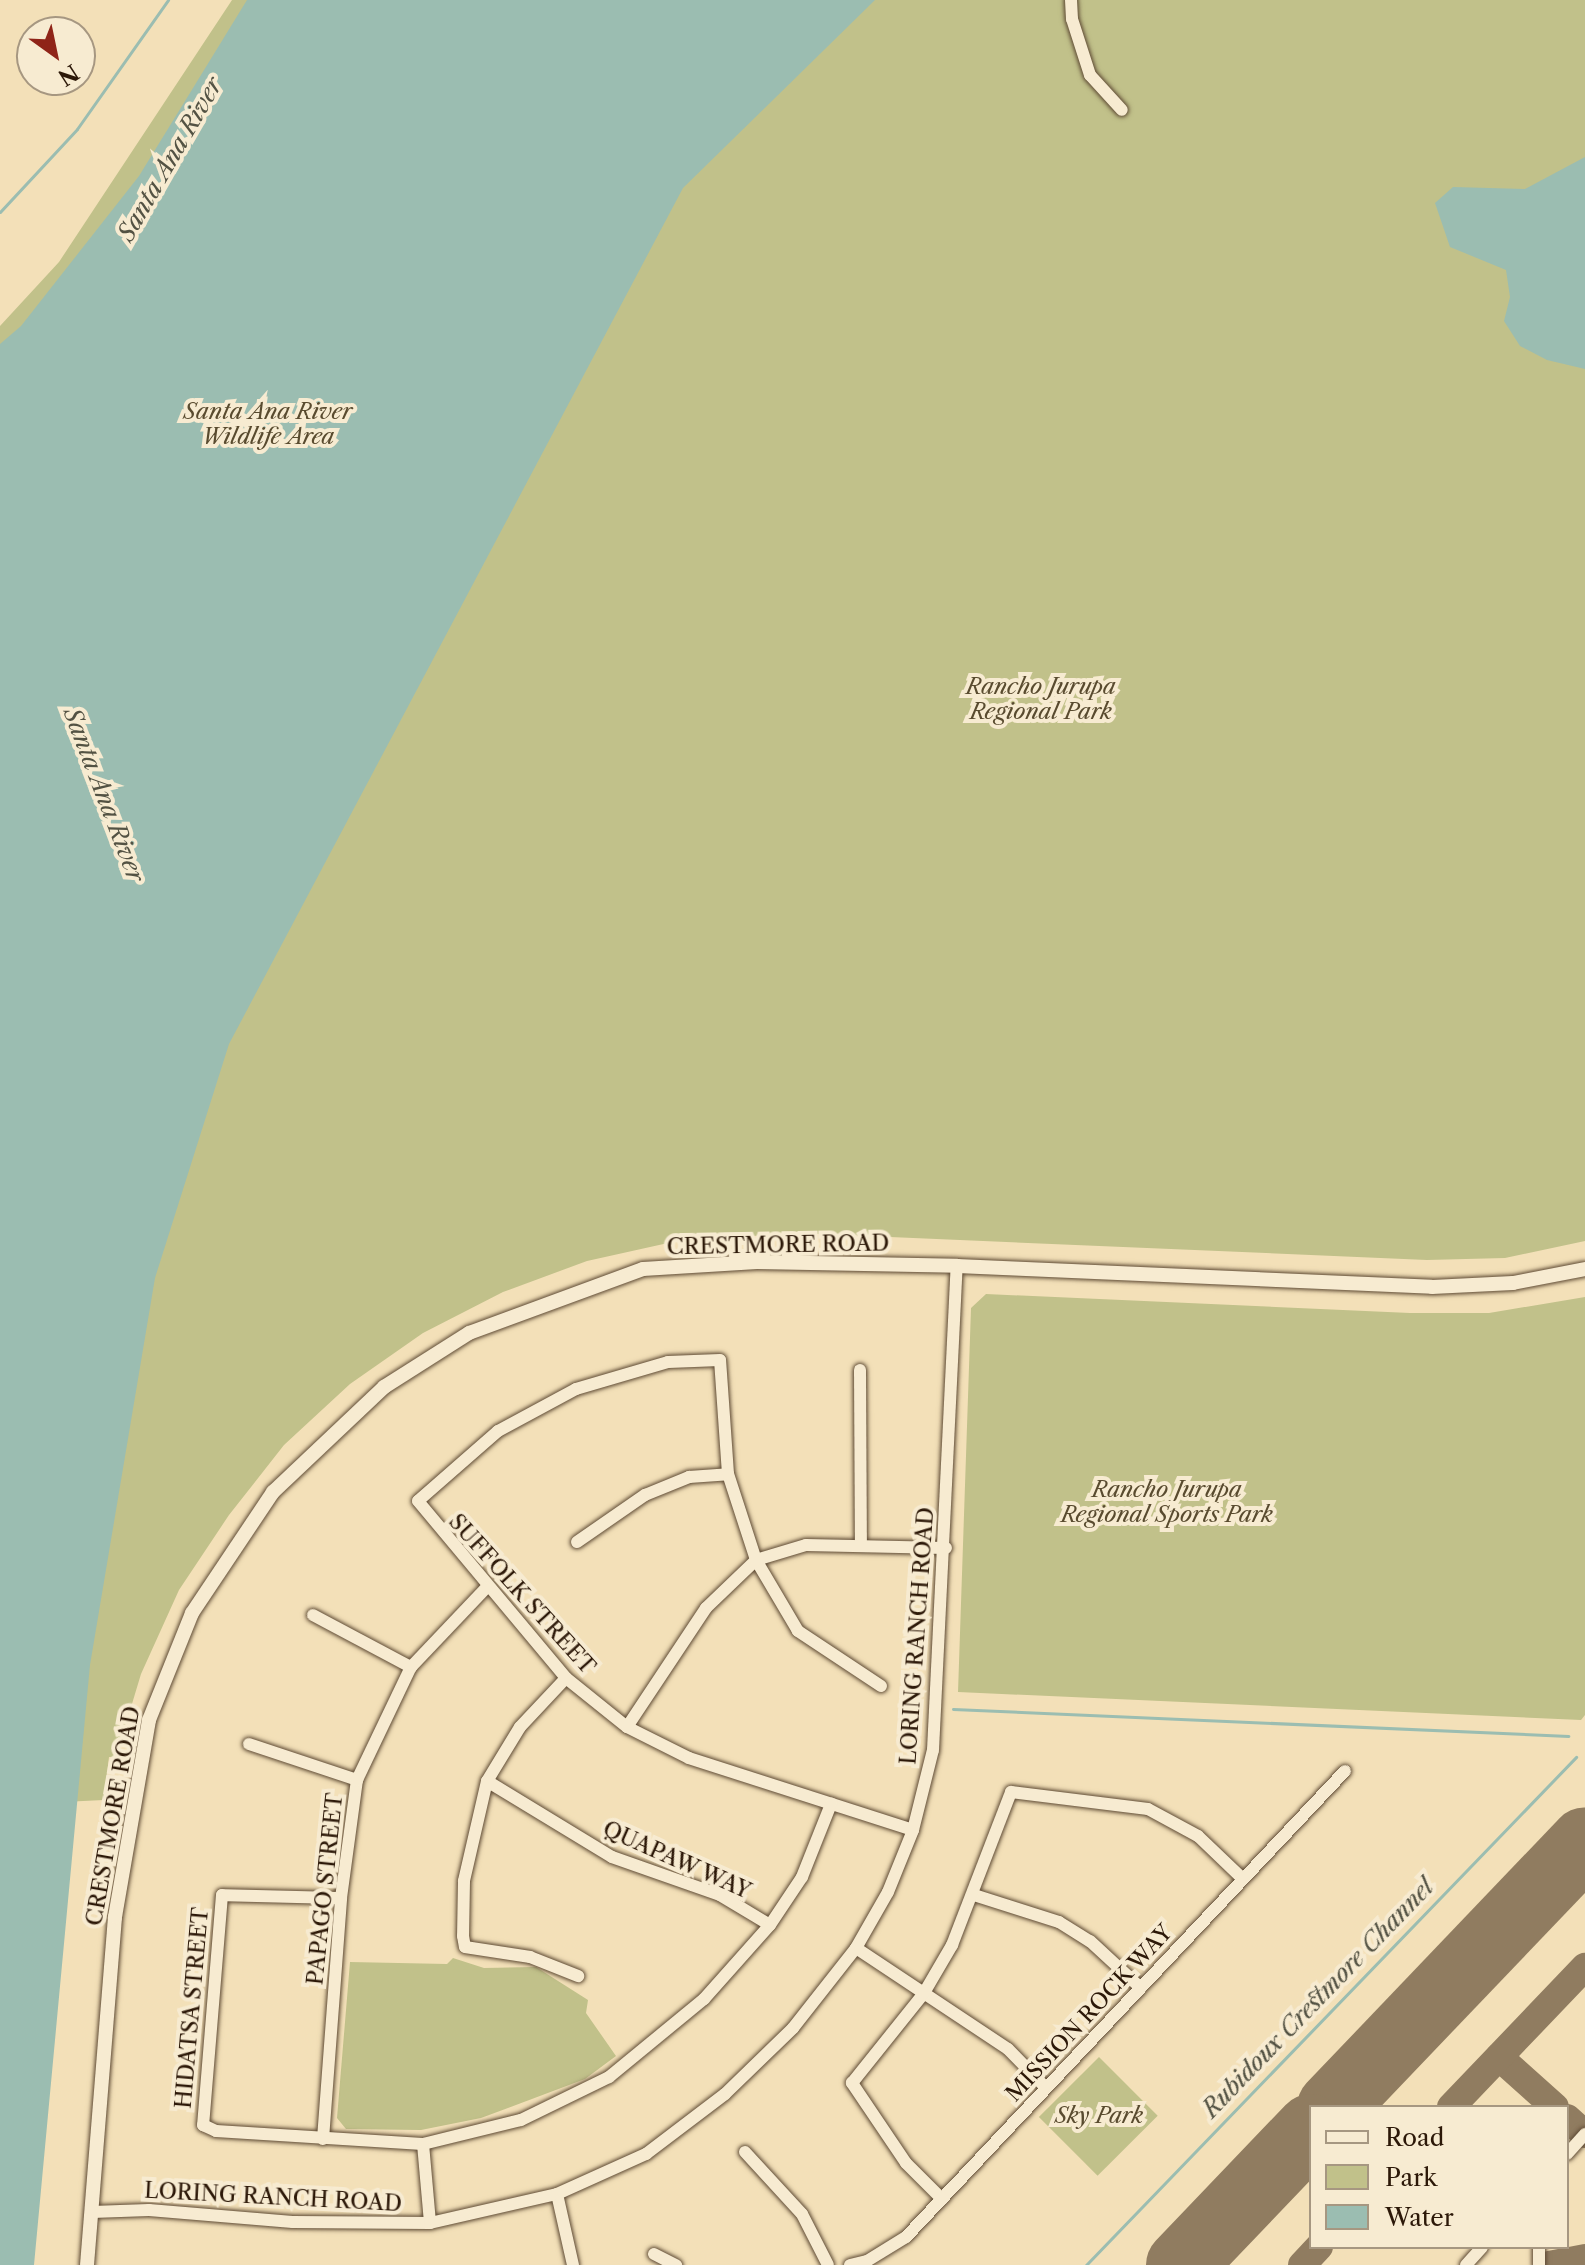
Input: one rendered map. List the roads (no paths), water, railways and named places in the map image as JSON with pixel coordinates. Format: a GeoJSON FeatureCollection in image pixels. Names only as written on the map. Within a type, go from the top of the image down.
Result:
{"type":"FeatureCollection","features":[{"type":"Feature","properties":{"kind":"street"},"geometry":{"type":"LineString","coordinates":[[1071,0],[1072,19],[1090,75],[1122,110]]}},
{"type":"Feature","properties":{"kind":"street","name":"CRESTMORE ROAD"},"geometry":{"type":"LineString","coordinates":[[87,2265],[115,1917],[149,1720],[192,1613],[273,1492],[384,1387],[469,1333],[643,1269],[757,1262],[957,1266],[1432,1287],[1513,1283],[1585,1269]]}},
{"type":"Feature","properties":{"kind":"street","name":"LORING RANCH ROAD"},"geometry":{"type":"LineString","coordinates":[[92,2212],[149,2210],[293,2222],[430,2223],[557,2194],[646,2154],[725,2094],[793,2028],[856,1948],[913,1830],[933,1750],[946,1548],[957,1266]]}},
{"type":"Feature","properties":{"kind":"street","name":"SUFFOLK STREET"},"geometry":{"type":"LineString","coordinates":[[728,1474],[720,1360],[668,1362],[576,1389],[498,1431],[418,1501],[486,1588],[566,1678],[627,1727],[689,1758],[913,1830]]}},
{"type":"Feature","properties":{"kind":"street"},"geometry":{"type":"LineString","coordinates":[[860,1370],[861,1544]]}},
{"type":"Feature","properties":{"kind":"street"},"geometry":{"type":"LineString","coordinates":[[577,1542],[645,1495],[689,1477],[728,1474],[756,1560],[798,1631],[881,1686]]}},
{"type":"Feature","properties":{"kind":"street"},"geometry":{"type":"LineString","coordinates":[[627,1727],[706,1608],[756,1560],[806,1545],[946,1548]]}},
{"type":"Feature","properties":{"kind":"street","name":"PAPAGO STREET"},"geometry":{"type":"LineString","coordinates":[[323,2139],[341,1898],[357,1780],[411,1667],[486,1588]]}},
{"type":"Feature","properties":{"kind":"street"},"geometry":{"type":"LineString","coordinates":[[313,1615],[411,1667]]}},
{"type":"Feature","properties":{"kind":"street"},"geometry":{"type":"LineString","coordinates":[[566,1678],[520,1727],[487,1781],[464,1881],[465,1947],[530,1957],[578,1976]]}},
{"type":"Feature","properties":{"kind":"street"},"geometry":{"type":"LineString","coordinates":[[249,1744],[357,1780]]}},
{"type":"Feature","properties":{"kind":"street","name":"MISSION ROCK WAY"},"geometry":{"type":"LineString","coordinates":[[850,2265],[867,2261],[906,2237],[1345,1771]]}},
{"type":"Feature","properties":{"kind":"street","name":"QUAPAW WAY"},"geometry":{"type":"LineString","coordinates":[[487,1781],[612,1857],[720,1895],[770,1925]]}},
{"type":"Feature","properties":{"kind":"street"},"geometry":{"type":"LineString","coordinates":[[942,2199],[906,2163],[852,2083],[924,1993],[974,1895],[1011,1792],[1148,1809],[1198,1836],[1243,1879]]}},
{"type":"Feature","properties":{"kind":"street"},"geometry":{"type":"LineString","coordinates":[[323,2139],[423,2144],[521,2120],[609,2077],[704,1999],[770,1925],[802,1877],[831,1804]]}},
{"type":"Feature","properties":{"kind":"street","name":"HIDATSA STREET"},"geometry":{"type":"LineString","coordinates":[[323,2139],[203,2125],[222,1895],[341,1898]]}},
{"type":"Feature","properties":{"kind":"street"},"geometry":{"type":"LineString","coordinates":[[974,1895],[1059,1922],[1090,1941],[1141,1988]]}},
{"type":"Feature","properties":{"kind":"street"},"geometry":{"type":"LineString","coordinates":[[856,1948],[1008,2049],[1046,2088]]}},
{"type":"Feature","properties":{"kind":"street"},"geometry":{"type":"LineString","coordinates":[[1569,2152],[1585,2134]]}},
{"type":"Feature","properties":{"kind":"street"},"geometry":{"type":"LineString","coordinates":[[423,2144],[430,2223]]}},
{"type":"Feature","properties":{"kind":"street"},"geometry":{"type":"LineString","coordinates":[[745,2152],[802,2214],[828,2265]]}},
{"type":"Feature","properties":{"kind":"street"},"geometry":{"type":"LineString","coordinates":[[557,2194],[573,2265]]}},
{"type":"Feature","properties":{"kind":"street"},"geometry":{"type":"LineString","coordinates":[[1466,2265],[1480,2249]]}},
{"type":"Feature","properties":{"kind":"street"},"geometry":{"type":"LineString","coordinates":[[654,2254],[676,2265]]}},
{"type":"Feature","properties":{"kind":"water","name":"Santa Ana River"},"geometry":{"type":"Polygon","coordinates":[[[247,0],[875,0],[683,188],[229,1044],[155,1278],[90,1665],[34,2265],[0,2265],[0,344],[21,326],[139,176],[247,0]]]}},
{"type":"Feature","properties":{"kind":"water"},"geometry":{"type":"Polygon","coordinates":[[[1585,157],[1585,369],[1547,360],[1520,346],[1504,321],[1510,297],[1506,270],[1450,247],[1435,203],[1453,187],[1525,189],[1585,157]]]}},
{"type":"Feature","properties":{"kind":"waterway"},"geometry":{"type":"LineString","coordinates":[[0,212],[77,129],[168,0]]}},
{"type":"Feature","properties":{"kind":"waterway","name":"Rubidoux Crestmore Channel"},"geometry":{"type":"LineString","coordinates":[[953,1709],[1568,1736]]}},
{"type":"Feature","properties":{"kind":"waterway","name":"Rubidoux Crestmore Channel"},"geometry":{"type":"LineString","coordinates":[[1086,2265],[1576,1757]]}},
{"type":"Feature","properties":{"kind":"park label","name":"Santa Ana River Wildlife Area"},"geometry":{"type":"Point","coordinates":[268,424]}},
{"type":"Feature","properties":{"kind":"park label","name":"Rancho Jurupa Regional Park"},"geometry":{"type":"Point","coordinates":[1041,698]}},
{"type":"Feature","properties":{"kind":"park label","name":"Rancho Jurupa Regional Sports Park"},"geometry":{"type":"Point","coordinates":[1167,1502]}},
{"type":"Feature","properties":{"kind":"park label","name":"Sky Park"},"geometry":{"type":"Point","coordinates":[1099,2116]}}]}
